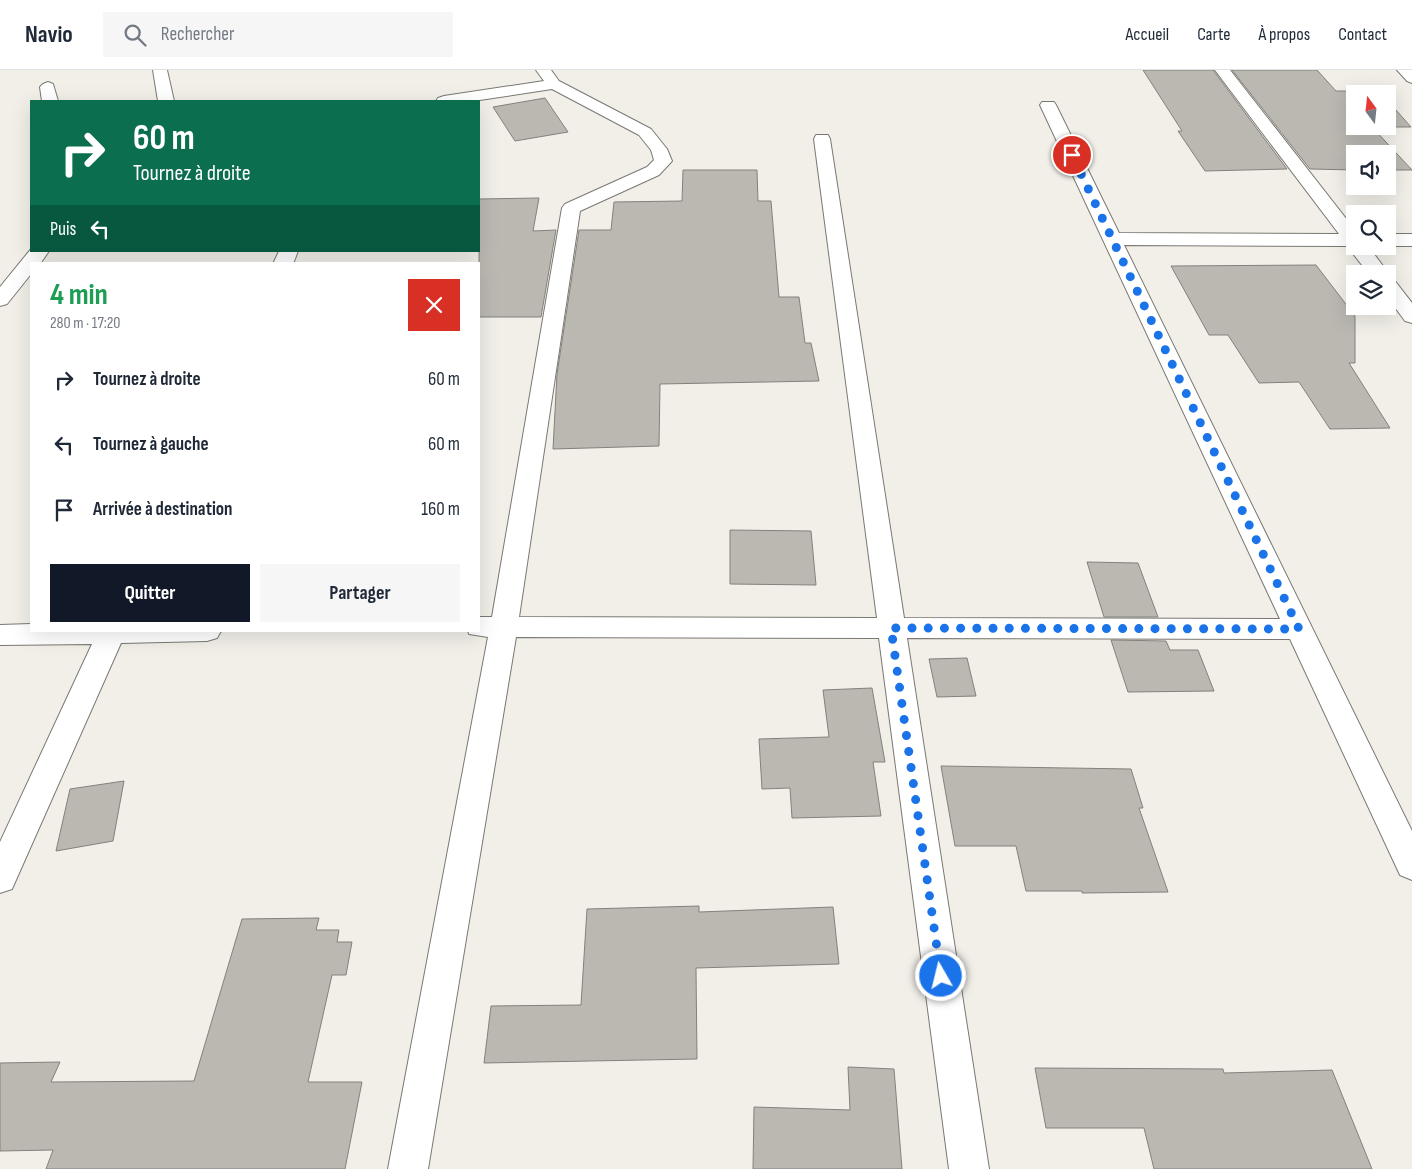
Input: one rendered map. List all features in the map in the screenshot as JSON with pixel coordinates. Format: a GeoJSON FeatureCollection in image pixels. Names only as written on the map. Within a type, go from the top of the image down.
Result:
{"type":"FeatureCollection","features":[{"type":"Feature","properties":{"kind":"street"},"geometry":{"type":"LineString","coordinates":[[160,70],[166,100]]}},
{"type":"Feature","properties":{"kind":"street"},"geometry":{"type":"LineString","coordinates":[[408,1169],[492,627],[571,208],[654,171],[662,161],[659,149],[645,132],[554,84],[543,70]]}},
{"type":"Feature","properties":{"kind":"street"},"geometry":{"type":"LineString","coordinates":[[1222,70],[1346,230]]}},
{"type":"Feature","properties":{"kind":"street"},"geometry":{"type":"LineString","coordinates":[[1404,70],[1412,78]]}},
{"type":"Feature","properties":{"kind":"street"},"geometry":{"type":"LineString","coordinates":[[450,100],[554,84]]}},
{"type":"Feature","properties":{"kind":"street"},"geometry":{"type":"LineString","coordinates":[[1048,105],[1412,864]]}},
{"type":"Feature","properties":{"kind":"street"},"geometry":{"type":"LineString","coordinates":[[822,138],[969,1169]]}},
{"type":"Feature","properties":{"kind":"street"},"geometry":{"type":"LineString","coordinates":[[1112,239],[1346,242]]}},
{"type":"Feature","properties":{"kind":"street"},"geometry":{"type":"LineString","coordinates":[[1396,240],[1412,240]]}},
{"type":"Feature","properties":{"kind":"street"},"geometry":{"type":"LineString","coordinates":[[31,262],[39,252]]}},
{"type":"Feature","properties":{"kind":"street"},"geometry":{"type":"LineString","coordinates":[[0,300],[30,263]]}},
{"type":"Feature","properties":{"kind":"street"},"geometry":{"type":"LineString","coordinates":[[1396,296],[1412,317]]}},
{"type":"Feature","properties":{"kind":"street"},"geometry":{"type":"LineString","coordinates":[[492,627],[1299,629]]}},
{"type":"Feature","properties":{"kind":"street"},"geometry":{"type":"LineString","coordinates":[[0,634],[111,632],[0,878]]}},
{"type":"Feature","properties":{"kind":"building"},"geometry":{"type":"Polygon","coordinates":[[[1143,70],[1213,70],[1287,169],[1205,171],[1178,131],[1182,131],[1143,70]]]}},
{"type":"Feature","properties":{"kind":"building"},"geometry":{"type":"Polygon","coordinates":[[[1232,70],[1317,70],[1336,91],[1346,91],[1346,135],[1379,135],[1389,145],[1346,145],[1346,170],[1310,169],[1232,70]]]}},
{"type":"Feature","properties":{"kind":"building"},"geometry":{"type":"Polygon","coordinates":[[[545,98],[568,132],[515,141],[493,107],[545,98]]]}},
{"type":"Feature","properties":{"kind":"building"},"geometry":{"type":"Polygon","coordinates":[[[1396,110],[1411,127],[1396,127],[1396,110]]]}},
{"type":"Feature","properties":{"kind":"building"},"geometry":{"type":"Polygon","coordinates":[[[1396,153],[1412,170],[1396,170],[1396,153]]]}},
{"type":"Feature","properties":{"kind":"building"},"geometry":{"type":"Polygon","coordinates":[[[683,170],[757,170],[758,201],[771,201],[779,297],[799,297],[805,343],[811,343],[819,381],[660,384],[659,446],[553,449],[557,374],[579,230],[611,230],[614,202],[682,201],[683,170]]]}},
{"type":"Feature","properties":{"kind":"building"},"geometry":{"type":"Polygon","coordinates":[[[539,198],[533,231],[556,230],[541,317],[480,317],[480,199],[539,198]]]}},
{"type":"Feature","properties":{"kind":"building"},"geometry":{"type":"Polygon","coordinates":[[[1316,265],[1346,304],[1346,315],[1355,316],[1355,363],[1349,363],[1390,428],[1330,429],[1299,382],[1259,383],[1228,335],[1209,335],[1171,266],[1316,265]]]}},
{"type":"Feature","properties":{"kind":"building"},"geometry":{"type":"Polygon","coordinates":[[[730,530],[811,531],[816,585],[730,584],[730,530]]]}},
{"type":"Feature","properties":{"kind":"building"},"geometry":{"type":"Polygon","coordinates":[[[1087,562],[1138,563],[1158,617],[1104,617],[1087,562]]]}},
{"type":"Feature","properties":{"kind":"building"},"geometry":{"type":"Polygon","coordinates":[[[1111,640],[1166,641],[1170,650],[1198,650],[1214,691],[1128,692],[1111,640]]]}},
{"type":"Feature","properties":{"kind":"building"},"geometry":{"type":"Polygon","coordinates":[[[967,658],[976,696],[937,697],[929,659],[967,658]]]}},
{"type":"Feature","properties":{"kind":"building"},"geometry":{"type":"Polygon","coordinates":[[[872,688],[885,762],[873,762],[881,816],[792,818],[790,788],[762,789],[759,739],[829,737],[823,690],[872,688]]]}},
{"type":"Feature","properties":{"kind":"building"},"geometry":{"type":"Polygon","coordinates":[[[941,766],[1131,769],[1143,808],[1139,808],[1168,892],[1082,893],[1082,891],[1026,891],[1016,846],[955,846],[941,766]]]}},
{"type":"Feature","properties":{"kind":"building"},"geometry":{"type":"Polygon","coordinates":[[[124,781],[113,841],[56,851],[70,789],[124,781]]]}},
{"type":"Feature","properties":{"kind":"building"},"geometry":{"type":"Polygon","coordinates":[[[699,906],[699,912],[833,907],[839,964],[696,968],[697,1059],[484,1063],[491,1006],[581,1005],[587,909],[699,906]]]}},
{"type":"Feature","properties":{"kind":"building"},"geometry":{"type":"Polygon","coordinates":[[[319,918],[316,930],[339,930],[337,942],[352,942],[346,975],[332,975],[308,1082],[362,1082],[345,1169],[46,1169],[53,1150],[0,1151],[0,1063],[60,1062],[51,1082],[194,1081],[242,919],[319,918]]]}},
{"type":"Feature","properties":{"kind":"building"},"geometry":{"type":"Polygon","coordinates":[[[848,1067],[894,1069],[902,1169],[753,1169],[754,1107],[850,1110],[848,1067]]]}},
{"type":"Feature","properties":{"kind":"building"},"geometry":{"type":"Polygon","coordinates":[[[1035,1068],[1223,1069],[1224,1073],[1332,1070],[1372,1169],[1154,1169],[1144,1128],[1046,1128],[1035,1068]]]}},
{"type":"Feature","properties":{"kind":"route"},"geometry":{"type":"LineString","coordinates":[[941,976],[891,628],[1299,629],[1072,155]]}}]}
